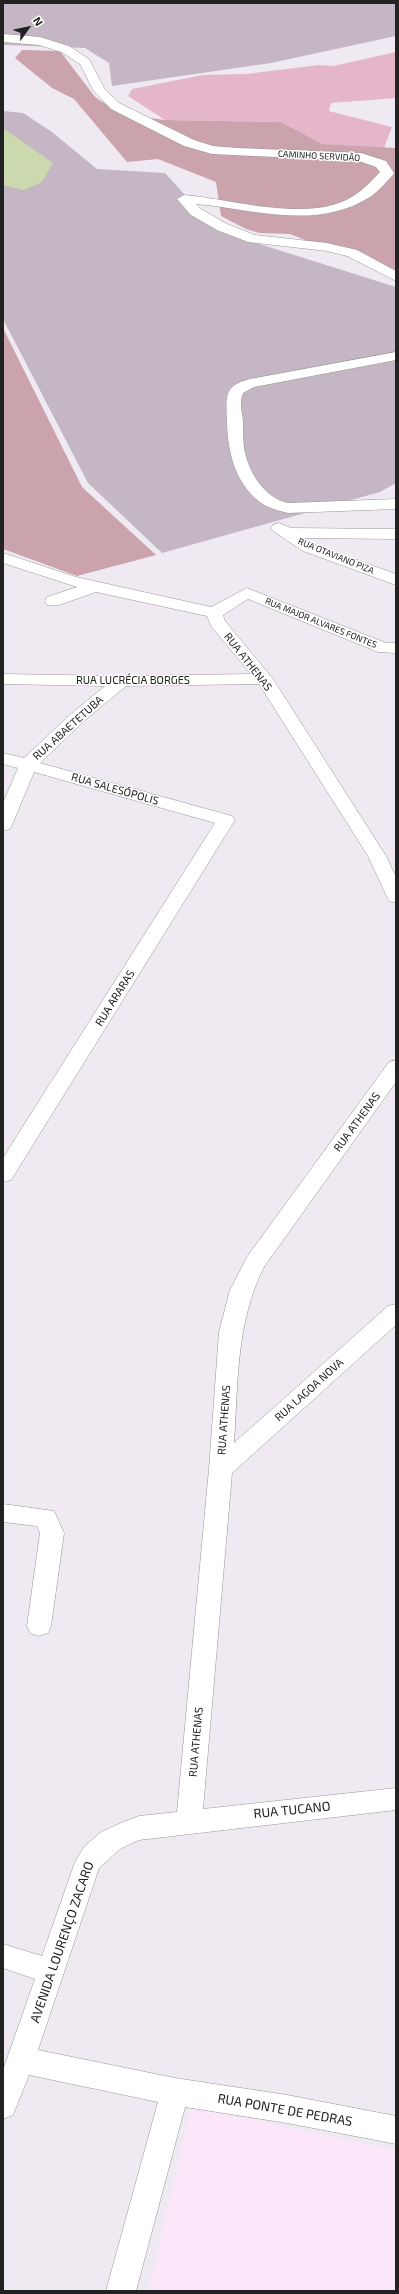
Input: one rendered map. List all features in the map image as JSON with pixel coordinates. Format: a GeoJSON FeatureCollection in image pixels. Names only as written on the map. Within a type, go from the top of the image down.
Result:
{"type":"FeatureCollection","features":[{"type":"Feature","properties":{"kind":"street","name":"CAMINHO SERVIDÃO"},"geometry":{"type":"LineString","coordinates":[[3,38],[40,41],[65,49],[85,62],[99,90],[115,106],[189,143],[212,150],[361,157],[381,164],[387,173],[379,184],[361,198],[341,207],[324,211],[296,214],[184,199],[196,212],[222,227],[253,239],[327,247],[352,253],[396,277]]}},
{"type":"Feature","properties":{"kind":"street"},"geometry":{"type":"LineString","coordinates":[[396,356],[250,383],[240,386],[234,397],[237,451],[246,474],[258,494],[271,504],[277,507],[288,508],[396,504]]}},
{"type":"Feature","properties":{"kind":"street","name":"RUA OTAVIANO PIZA"},"geometry":{"type":"LineString","coordinates":[[396,534],[283,530],[295,541],[308,548],[396,580]]}},
{"type":"Feature","properties":{"kind":"street"},"geometry":{"type":"LineString","coordinates":[[3,558],[94,587],[214,613]]}},
{"type":"Feature","properties":{"kind":"street"},"geometry":{"type":"LineString","coordinates":[[53,601],[94,587]]}},
{"type":"Feature","properties":{"kind":"street","name":"RUA MAJOR ALVARES FONTES"},"geometry":{"type":"LineString","coordinates":[[214,613],[247,593],[392,651]]}},
{"type":"Feature","properties":{"kind":"street","name":"RUA ATHENAS"},"geometry":{"type":"LineString","coordinates":[[214,613],[217,622],[264,679],[377,856],[396,897]]}},
{"type":"Feature","properties":{"kind":"street","name":"RUA LUCRÉCIA BORGES"},"geometry":{"type":"LineString","coordinates":[[3,679],[122,681],[264,679]]}},
{"type":"Feature","properties":{"kind":"street","name":"RUA ABAETETUBA"},"geometry":{"type":"LineString","coordinates":[[3,825],[28,764],[78,717],[122,681]]}},
{"type":"Feature","properties":{"kind":"street","name":"RUA SALESÓPOLIS"},"geometry":{"type":"LineString","coordinates":[[3,758],[226,820]]}},
{"type":"Feature","properties":{"kind":"street","name":"RUA ARARAS"},"geometry":{"type":"LineString","coordinates":[[3,1175],[10,1149],[226,820]]}},
{"type":"Feature","properties":{"kind":"street","name":"RUA ATHENAS"},"geometry":{"type":"LineString","coordinates":[[189,1821],[221,1469],[230,1332],[241,1290],[255,1263],[396,1067]]}},
{"type":"Feature","properties":{"kind":"street","name":"RUA LAGOA NOVA"},"geometry":{"type":"LineString","coordinates":[[221,1469],[396,1312]]}},
{"type":"Feature","properties":{"kind":"street"},"geometry":{"type":"LineString","coordinates":[[3,1513],[46,1518],[52,1533],[39,1626]]}},
{"type":"Feature","properties":{"kind":"street","name":"RUA TUCANO"},"geometry":{"type":"LineString","coordinates":[[189,1821],[396,1799]]}},
{"type":"Feature","properties":{"kind":"street","name":"AVENIDA LOURENÇO ZACARO"},"geometry":{"type":"LineString","coordinates":[[3,2105],[22,2060],[50,1971],[88,1862],[100,1846],[118,1834],[139,1828],[189,1821]]}},
{"type":"Feature","properties":{"kind":"street"},"geometry":{"type":"LineString","coordinates":[[3,1956],[50,1971]]}},
{"type":"Feature","properties":{"kind":"street","name":"RUA PONTE DE PEDRAS"},"geometry":{"type":"LineString","coordinates":[[22,2060],[175,2092],[287,2109],[396,2130]]}},
{"type":"Feature","properties":{"kind":"street"},"geometry":{"type":"LineString","coordinates":[[121,2291],[175,2092]]}},
{"type":"Feature","properties":{"kind":"shaded area"},"geometry":{"type":"Polygon","coordinates":[[[3,3],[396,3],[396,36],[271,63],[112,86],[109,63],[85,48],[3,45],[3,3]]]}},
{"type":"Feature","properties":{"kind":"shaded area"},"geometry":{"type":"Polygon","coordinates":[[[22,50],[60,51],[95,97],[121,114],[165,120],[281,122],[323,144],[396,148],[396,276],[290,234],[259,233],[246,229],[221,216],[216,182],[158,159],[127,162],[74,99],[52,88],[15,58],[22,50]]]}},
{"type":"Feature","properties":{"kind":"shaded area"},"geometry":{"type":"Polygon","coordinates":[[[396,52],[396,98],[331,103],[329,111],[392,127],[384,148],[323,144],[281,122],[165,120],[128,96],[132,89],[203,75],[246,74],[319,65],[333,66],[396,52]]]}},
{"type":"Feature","properties":{"kind":"shaded area"},"geometry":{"type":"Polygon","coordinates":[[[3,111],[23,113],[52,132],[97,169],[165,173],[218,231],[396,287],[396,483],[380,492],[162,553],[88,483],[3,319],[3,111]]]}},
{"type":"Feature","properties":{"kind":"shaded area"},"geometry":{"type":"Polygon","coordinates":[[[3,128],[53,163],[42,182],[24,190],[3,185],[3,128]]]}},
{"type":"Feature","properties":{"kind":"shaded area"},"geometry":{"type":"Polygon","coordinates":[[[3,328],[82,487],[156,555],[77,576],[3,549],[3,328]]]}},
{"type":"Feature","properties":{"kind":"shaded area"},"geometry":{"type":"Polygon","coordinates":[[[191,2107],[396,2150],[396,2291],[149,2291],[191,2107]]]}}]}
